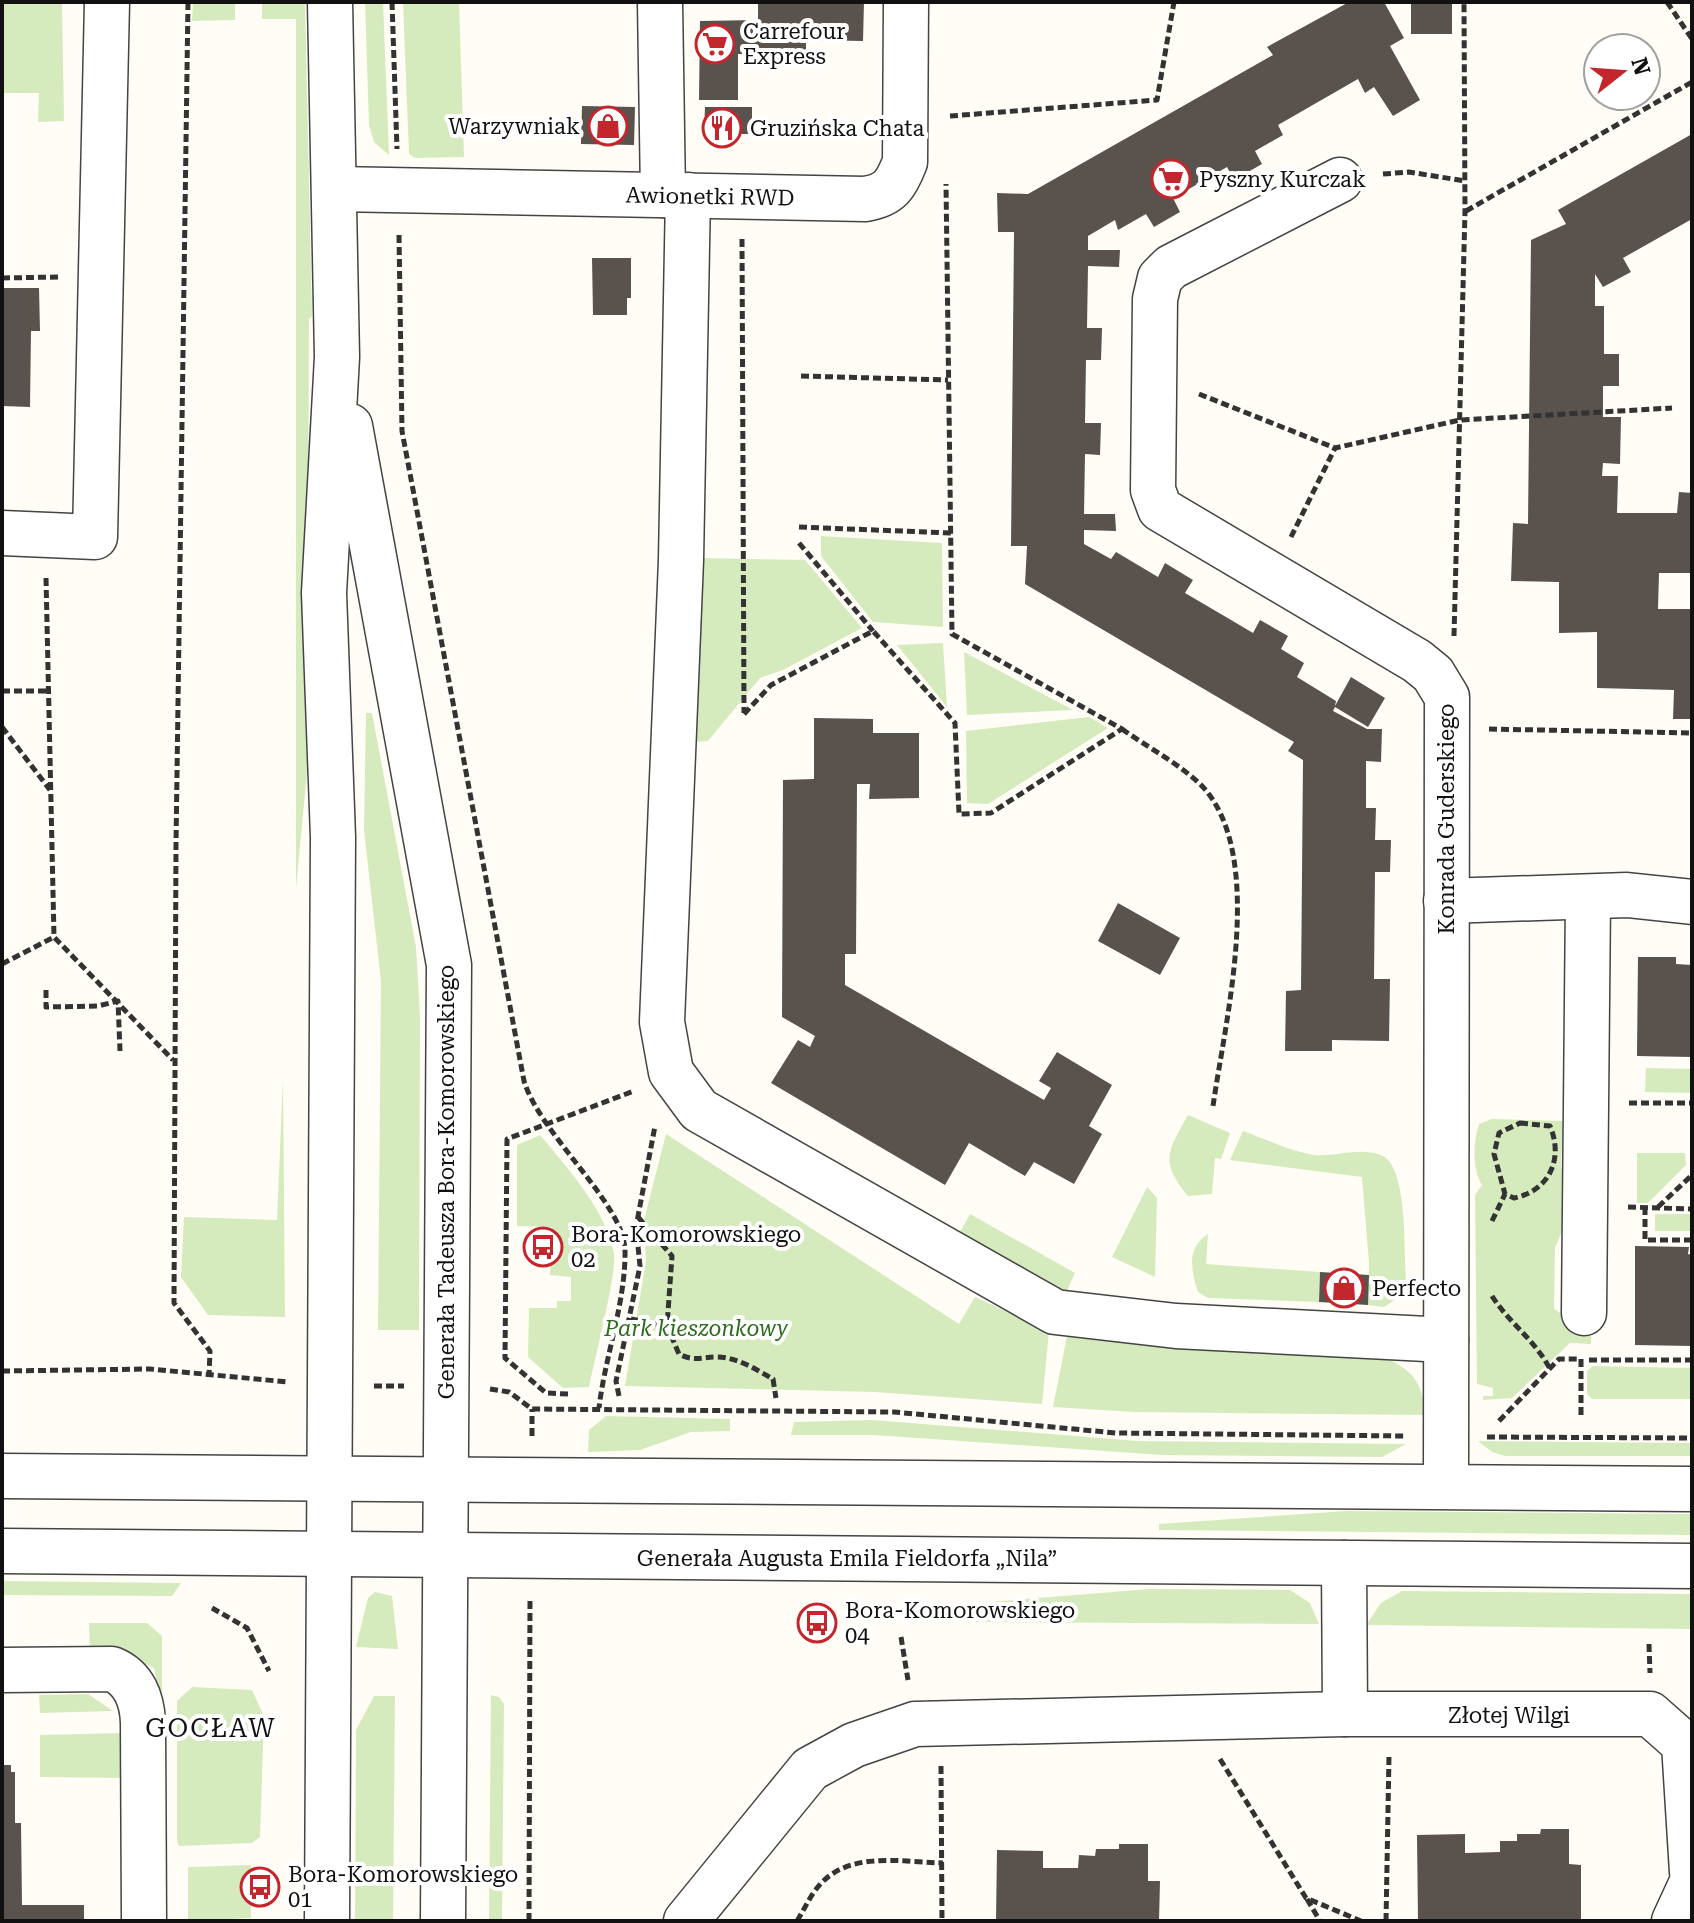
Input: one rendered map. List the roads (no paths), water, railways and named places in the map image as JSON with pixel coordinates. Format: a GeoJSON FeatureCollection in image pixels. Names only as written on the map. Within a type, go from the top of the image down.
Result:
{"type":"FeatureCollection","features":[{"type":"Feature","properties":{"kind":"street"},"geometry":{"type":"LineString","coordinates":[[2,533],[95,537],[107,2]]}},
{"type":"Feature","properties":{"kind":"street","name":"Generała Tadeusza Bora-Komorowskiego"},"geometry":{"type":"LineString","coordinates":[[327,1921],[333,837],[324,593],[337,357],[330,2]]}},
{"type":"Feature","properties":{"kind":"street"},"geometry":{"type":"LineString","coordinates":[[660,2],[676,195],[681,560],[662,1022],[671,1072],[699,1110],[1055,1312],[1176,1326],[1446,1340]]}},
{"type":"Feature","properties":{"kind":"street","name":"Awionetki RWD"},"geometry":{"type":"LineString","coordinates":[[335,189],[865,199],[887,194],[905,162],[906,2]]}},
{"type":"Feature","properties":{"kind":"street","name":"Konrada Guderskiego"},"geometry":{"type":"LineString","coordinates":[[1340,180],[1171,267],[1160,278],[1155,299],[1153,376],[1155,502],[1173,517],[1417,661],[1433,674],[1447,712],[1446,1485]]}},
{"type":"Feature","properties":{"kind":"street","name":"Generała Tadeusza Bora-Komorowskiego"},"geometry":{"type":"LineString","coordinates":[[337,357],[449,965],[443,1921]]}},
{"type":"Feature","properties":{"kind":"street"},"geometry":{"type":"LineString","coordinates":[[1446,901],[1627,895],[1692,902]]}},
{"type":"Feature","properties":{"kind":"street"},"geometry":{"type":"LineString","coordinates":[[1584,1313],[1588,898]]}},
{"type":"Feature","properties":{"kind":"street"},"geometry":{"type":"LineString","coordinates":[[2,1476],[1692,1489]]}},
{"type":"Feature","properties":{"kind":"street","name":"Generała Augusta Emila Fieldorfa „Nila”"},"geometry":{"type":"LineString","coordinates":[[2,1551],[1692,1566]]}},
{"type":"Feature","properties":{"kind":"street"},"geometry":{"type":"LineString","coordinates":[[1344,1563],[1345,1714]]}},
{"type":"Feature","properties":{"kind":"street"},"geometry":{"type":"LineString","coordinates":[[2,1670],[112,1669],[121,1673],[138,1694],[143,1722],[144,1921]]}},
{"type":"Feature","properties":{"kind":"street","name":"Złotej Wilgi"},"geometry":{"type":"LineString","coordinates":[[686,1921],[810,1769],[854,1745],[915,1724],[941,1722],[1216,1715],[1650,1714],[1688,1744],[1692,1872]]}},
{"type":"Feature","properties":{"kind":"street"},"geometry":{"type":"LineString","coordinates":[[1674,1921],[1692,1882]]}},
{"type":"Feature","properties":{"kind":"place","name":"Carrefour Express"},"geometry":{"type":"Point","coordinates":[715,44]}},
{"type":"Feature","properties":{"kind":"place","name":"Warzywniak"},"geometry":{"type":"Point","coordinates":[608,126]}},
{"type":"Feature","properties":{"kind":"place","name":"Gruzińska Chata"},"geometry":{"type":"Point","coordinates":[722,128]}},
{"type":"Feature","properties":{"kind":"place","name":"Pyszny Kurczak"},"geometry":{"type":"Point","coordinates":[1171,179]}},
{"type":"Feature","properties":{"kind":"place","name":"Bora-Komorowskiego 02"},"geometry":{"type":"Point","coordinates":[543,1247]}},
{"type":"Feature","properties":{"kind":"place","name":"Perfecto"},"geometry":{"type":"Point","coordinates":[1344,1288]}},
{"type":"Feature","properties":{"kind":"place","name":"Bora-Komorowskiego 04"},"geometry":{"type":"Point","coordinates":[817,1623]}},
{"type":"Feature","properties":{"kind":"place","name":"Bora-Komorowskiego 01"},"geometry":{"type":"Point","coordinates":[260,1887]}},
{"type":"Feature","properties":{"kind":"district","name":"GOCŁAW"},"geometry":{"type":"Point","coordinates":[211,1728]}},
{"type":"Feature","properties":{"kind":"park label","name":"Park kieszonkowy"},"geometry":{"type":"Point","coordinates":[696,1328]}}]}
